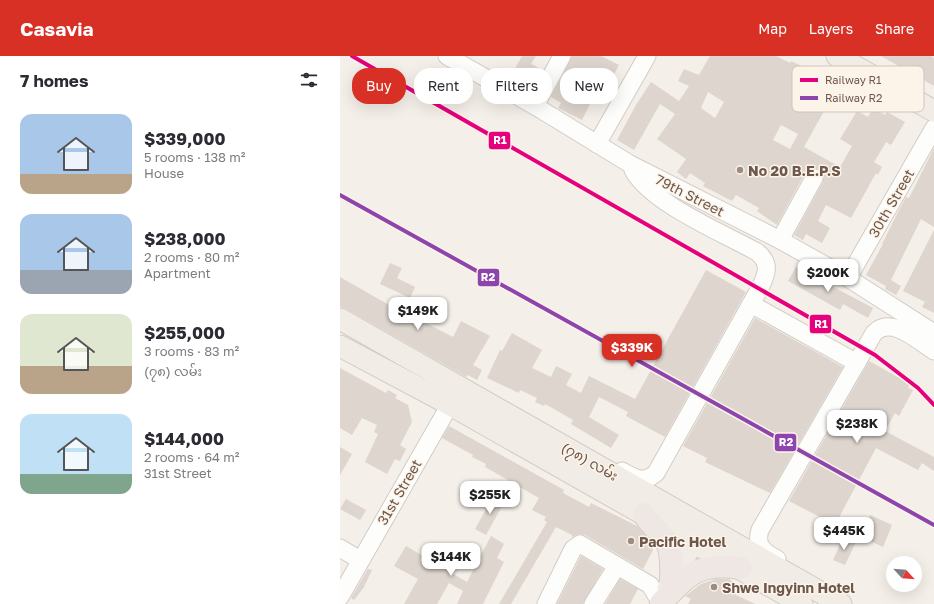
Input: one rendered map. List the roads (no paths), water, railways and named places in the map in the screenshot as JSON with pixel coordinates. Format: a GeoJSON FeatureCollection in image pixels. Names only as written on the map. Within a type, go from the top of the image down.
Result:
{"type":"FeatureCollection","features":[{"type":"Feature","properties":{"kind":"highway"},"geometry":{"type":"LineString","coordinates":[[644,514],[647,520],[667,541],[670,551],[671,582]]}},
{"type":"Feature","properties":{"kind":"highway"},"geometry":{"type":"LineString","coordinates":[[660,603],[683,581],[705,568],[715,566],[741,568]]}},
{"type":"Feature","properties":{"kind":"main road"},"geometry":{"type":"LineString","coordinates":[[837,56],[854,66]]}},
{"type":"Feature","properties":{"kind":"main road"},"geometry":{"type":"LineString","coordinates":[[924,106],[934,112]]}},
{"type":"Feature","properties":{"kind":"main road","name":"(၇၈) လမ်း"},"geometry":{"type":"LineString","coordinates":[[340,319],[454,396],[644,514],[698,534],[841,604]]}},
{"type":"Feature","properties":{"kind":"main road","name":"(၇၈) လမ်း"},"geometry":{"type":"LineString","coordinates":[[340,346],[553,440],[698,534],[741,568],[802,604]]}},
{"type":"Feature","properties":{"kind":"main road"},"geometry":{"type":"LineString","coordinates":[[660,603],[698,534]]}},
{"type":"Feature","properties":{"kind":"street","name":"79th Street"},"geometry":{"type":"LineString","coordinates":[[447,56],[535,106],[630,164],[780,240],[848,278],[934,333]]}},
{"type":"Feature","properties":{"kind":"street"},"geometry":{"type":"LineString","coordinates":[[535,106],[562,56]]}},
{"type":"Feature","properties":{"kind":"street"},"geometry":{"type":"LineString","coordinates":[[597,144],[647,56]]}},
{"type":"Feature","properties":{"kind":"street","name":"30th Street"},"geometry":{"type":"LineString","coordinates":[[848,278],[934,128]]}},
{"type":"Feature","properties":{"kind":"street"},"geometry":{"type":"LineString","coordinates":[[553,440],[564,441],[639,480],[650,478],[656,473],[751,304],[767,272],[766,261],[757,252],[697,220],[664,200],[637,178],[630,164]]}},
{"type":"Feature","properties":{"kind":"street"},"geometry":{"type":"LineString","coordinates":[[780,240],[814,178]]}},
{"type":"Feature","properties":{"kind":"street"},"geometry":{"type":"LineString","coordinates":[[751,304],[856,363]]}},
{"type":"Feature","properties":{"kind":"street"},"geometry":{"type":"LineString","coordinates":[[847,604],[762,550],[758,536],[874,333],[883,326],[893,327],[934,351]]}},
{"type":"Feature","properties":{"kind":"street","name":"31st Street"},"geometry":{"type":"LineString","coordinates":[[340,597],[454,396]]}},
{"type":"Feature","properties":{"kind":"street"},"geometry":{"type":"LineString","coordinates":[[546,604],[573,549],[580,544],[650,585],[660,603]]}},
{"type":"Feature","properties":{"kind":"street"},"geometry":{"type":"LineString","coordinates":[[340,548],[360,560]]}},
{"type":"Feature","properties":{"kind":"street"},"geometry":{"type":"LineString","coordinates":[[593,604],[617,566]]}},
{"type":"Feature","properties":{"kind":"rail line","name":"R1"},"geometry":{"type":"LineString","coordinates":[[352,56],[875,355],[918,388],[934,405]]}},
{"type":"Feature","properties":{"kind":"rail line","name":"R2"},"geometry":{"type":"LineString","coordinates":[[340,195],[934,525]]}},
{"type":"Feature","properties":{"kind":"place","name":"No 20 B.E.P.S"},"geometry":{"type":"Point","coordinates":[740,170]}},
{"type":"Feature","properties":{"kind":"place","name":"Pacific Hotel"},"geometry":{"type":"Point","coordinates":[631,541]}},
{"type":"Feature","properties":{"kind":"place","name":"Shwe Ingyinn Hotel"},"geometry":{"type":"Point","coordinates":[714,587]}}]}
